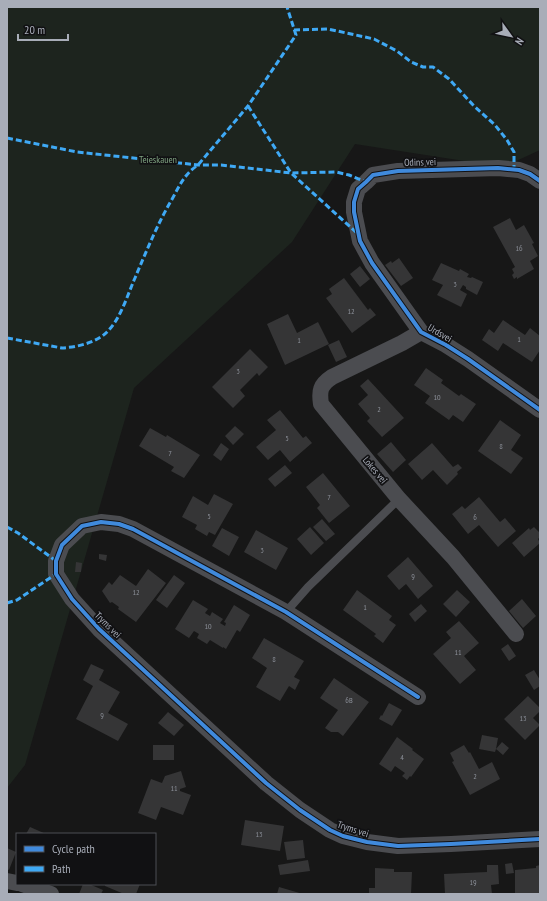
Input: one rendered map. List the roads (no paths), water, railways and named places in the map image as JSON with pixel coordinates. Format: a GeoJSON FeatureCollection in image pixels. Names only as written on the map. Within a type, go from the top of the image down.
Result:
{"type":"FeatureCollection","features":[{"type":"Feature","properties":{"kind":"street","name":"Odins vei"},"geometry":{"type":"LineString","coordinates":[[372,263],[360,241],[354,212],[354,202],[358,190],[373,175],[398,171],[498,168],[518,170],[530,174],[540,181]]}},
{"type":"Feature","properties":{"kind":"street","name":"Urdsvei"},"geometry":{"type":"LineString","coordinates":[[372,263],[421,332],[446,345],[540,410]]}},
{"type":"Feature","properties":{"kind":"street","name":"Lokes vei"},"geometry":{"type":"LineString","coordinates":[[421,332],[402,343],[332,377],[324,383],[320,393],[321,404],[399,499],[453,557],[516,634]]}},
{"type":"Feature","properties":{"kind":"street","name":"Tryms vei"},"geometry":{"type":"LineString","coordinates":[[418,697],[286,612],[133,529],[119,524],[101,522],[82,526],[62,545],[56,561],[56,574],[72,599],[99,628],[266,783],[300,810],[330,830],[343,836],[367,842],[398,846],[540,839]]}},
{"type":"Feature","properties":{"kind":"street"},"geometry":{"type":"LineString","coordinates":[[25,885],[52,894]]}},
{"type":"Feature","properties":{"kind":"lane"},"geometry":{"type":"LineString","coordinates":[[286,612],[308,587],[399,499]]}},
{"type":"Feature","properties":{"kind":"park label","name":"Teieskauen"},"geometry":{"type":"Point","coordinates":[158,159]}}]}
